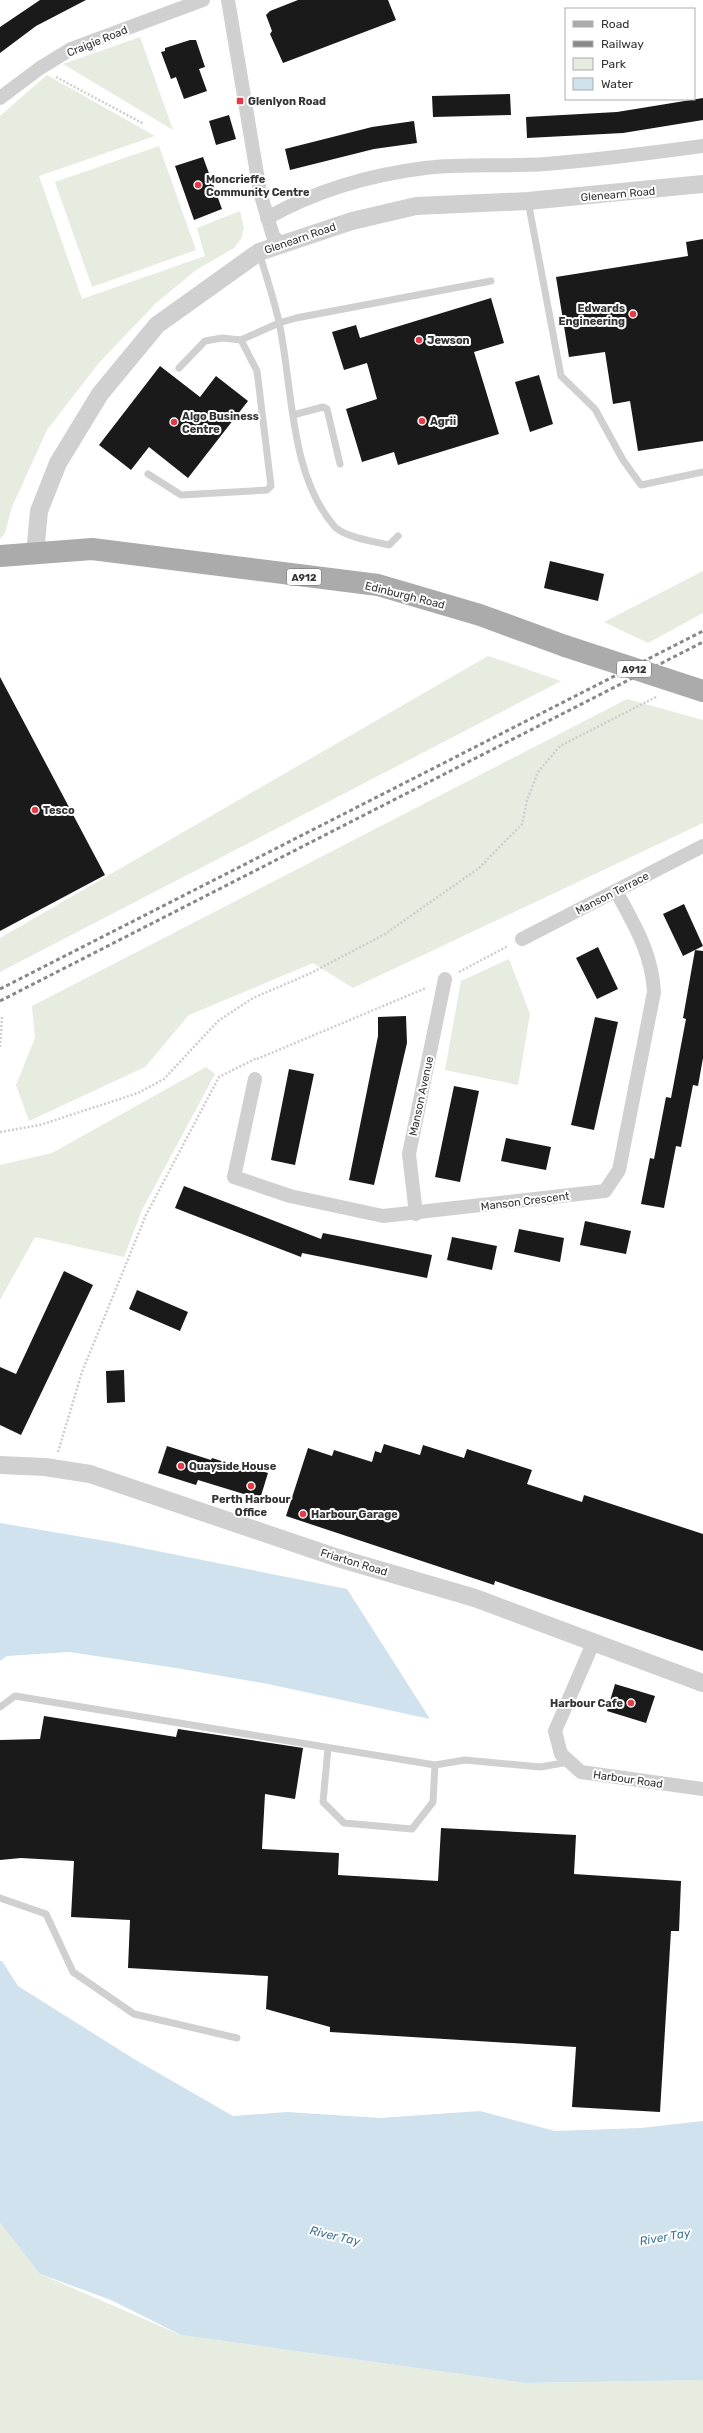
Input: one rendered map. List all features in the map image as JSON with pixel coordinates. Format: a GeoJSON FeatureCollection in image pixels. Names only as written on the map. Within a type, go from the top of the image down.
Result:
{"type":"FeatureCollection","features":[{"type":"Feature","properties":{"kind":"main road","name":"Edinburgh Road"},"geometry":{"type":"LineString","coordinates":[[0,556],[92,549],[378,585],[480,615],[565,646],[703,691]]}},
{"type":"Feature","properties":{"kind":"street","name":"Craigie Road"},"geometry":{"type":"LineString","coordinates":[[0,98],[40,68],[71,49],[203,0]]}},
{"type":"Feature","properties":{"kind":"street"},"geometry":{"type":"LineString","coordinates":[[228,0],[260,192],[273,236],[280,243]]}},
{"type":"Feature","properties":{"kind":"street"},"geometry":{"type":"LineString","coordinates":[[267,218],[294,203],[343,184],[426,168],[546,164],[633,156],[703,146]]}},
{"type":"Feature","properties":{"kind":"street","name":"Glenearn Road"},"geometry":{"type":"LineString","coordinates":[[35,554],[39,511],[58,463],[100,394],[157,325],[259,252],[280,243],[352,221],[416,206],[528,202],[703,184]]}},
{"type":"Feature","properties":{"kind":"street","name":"Manson Terrace"},"geometry":{"type":"LineString","coordinates":[[522,939],[703,846]]}},
{"type":"Feature","properties":{"kind":"street","name":"Manson Crescent"},"geometry":{"type":"LineString","coordinates":[[255,1079],[234,1177],[290,1196],[383,1216],[416,1214],[605,1191],[619,1170],[654,992],[653,971],[644,942],[616,891]]}},
{"type":"Feature","properties":{"kind":"street","name":"Manson Avenue"},"geometry":{"type":"LineString","coordinates":[[416,1214],[408,1154],[445,979]]}},
{"type":"Feature","properties":{"kind":"street","name":"Friarton Road"},"geometry":{"type":"LineString","coordinates":[[0,1465],[54,1468],[90,1474],[338,1558],[475,1598],[594,1641],[703,1683]]}},
{"type":"Feature","properties":{"kind":"street","name":"Harbour Road"},"geometry":{"type":"LineString","coordinates":[[594,1641],[555,1731],[562,1754],[581,1772],[703,1789]]}},
{"type":"Feature","properties":{"kind":"lane"},"geometry":{"type":"LineString","coordinates":[[528,202],[561,376],[595,409],[623,460],[641,485],[703,472]]}},
{"type":"Feature","properties":{"kind":"lane"},"geometry":{"type":"LineString","coordinates":[[259,252],[279,323],[293,416],[305,470],[318,503],[336,529],[368,541],[389,545],[398,536]]}},
{"type":"Feature","properties":{"kind":"lane"},"geometry":{"type":"LineString","coordinates":[[180,368],[204,341],[222,338],[241,340],[279,323],[491,281]]}},
{"type":"Feature","properties":{"kind":"lane"},"geometry":{"type":"LineString","coordinates":[[148,474],[181,495],[267,490],[271,486],[256,371],[241,340]]}},
{"type":"Feature","properties":{"kind":"lane"},"geometry":{"type":"LineString","coordinates":[[293,416],[323,407],[326,409],[340,464]]}},
{"type":"Feature","properties":{"kind":"lane"},"geometry":{"type":"LineString","coordinates":[[0,1707],[15,1696],[435,1765],[465,1760],[540,1767],[569,1762]]}},
{"type":"Feature","properties":{"kind":"lane"},"geometry":{"type":"LineString","coordinates":[[328,1748],[323,1802],[344,1823],[412,1829],[433,1802],[435,1765]]}},
{"type":"Feature","properties":{"kind":"lane"},"geometry":{"type":"LineString","coordinates":[[0,1898],[46,1914],[73,1972],[134,2014],[237,2038]]}},
{"type":"Feature","properties":{"kind":"path"},"geometry":{"type":"LineString","coordinates":[[40,68],[144,124]]}},
{"type":"Feature","properties":{"kind":"path"},"geometry":{"type":"LineString","coordinates":[[0,1132],[40,1125],[138,1093],[164,1079],[218,1021],[253,998],[309,974],[385,934],[479,868],[522,824],[527,800],[538,772],[560,746],[661,695]]}},
{"type":"Feature","properties":{"kind":"path"},"geometry":{"type":"LineString","coordinates":[[54,1468],[82,1372],[146,1215],[219,1077],[257,1058],[445,979],[522,939]]}},
{"type":"Feature","properties":{"kind":"path"},"geometry":{"type":"LineString","coordinates":[[0,1047],[2,1017]]}},
{"type":"Feature","properties":{"kind":"path"},"geometry":{"type":"LineString","coordinates":[[255,1079],[257,1058]]}},
{"type":"Feature","properties":{"kind":"green space"},"geometry":{"type":"Polygon","coordinates":[[[140,37],[173,130],[63,64],[140,37]]]}},
{"type":"Feature","properties":{"kind":"green space"},"geometry":{"type":"Polygon","coordinates":[[[47,75],[155,136],[39,176],[82,299],[205,256],[197,228],[240,211],[244,228],[241,239],[234,248],[196,270],[156,303],[98,364],[47,430],[12,507],[5,533],[0,539],[0,116],[47,75]]]}},
{"type":"Feature","properties":{"kind":"green space"},"geometry":{"type":"Polygon","coordinates":[[[159,146],[196,250],[92,287],[55,182],[159,146]]]}},
{"type":"Feature","properties":{"kind":"green space"},"geometry":{"type":"Polygon","coordinates":[[[703,571],[703,613],[648,643],[604,622],[703,571]]]}},
{"type":"Feature","properties":{"kind":"green space"},"geometry":{"type":"Polygon","coordinates":[[[488,656],[561,681],[0,972],[0,938],[488,656]]]}},
{"type":"Feature","properties":{"kind":"green space"},"geometry":{"type":"Polygon","coordinates":[[[627,699],[703,720],[703,823],[353,988],[313,963],[189,1015],[145,1067],[29,1121],[16,1085],[35,1038],[32,1006],[627,699]]]}},
{"type":"Feature","properties":{"kind":"green space"},"geometry":{"type":"Polygon","coordinates":[[[509,959],[530,1014],[518,1085],[445,1070],[461,981],[509,959]]]}},
{"type":"Feature","properties":{"kind":"green space"},"geometry":{"type":"Polygon","coordinates":[[[206,1067],[215,1074],[142,1210],[124,1257],[35,1237],[0,1300],[0,1165],[52,1153],[206,1067]]]}},
{"type":"Feature","properties":{"kind":"green space"},"geometry":{"type":"Polygon","coordinates":[[[0,2223],[40,2274],[181,2335],[524,2383],[703,2380],[703,2433],[0,2433],[0,2223]]]}},
{"type":"Feature","properties":{"kind":"water"},"geometry":{"type":"Polygon","coordinates":[[[0,1523],[112,1542],[347,1589],[430,1719],[268,1684],[69,1652],[7,1656],[0,1661],[0,1523]]]}},
{"type":"Feature","properties":{"kind":"water","name":"River Tay"},"geometry":{"type":"Polygon","coordinates":[[[0,1961],[2,1961],[18,1986],[134,2059],[233,2116],[287,2112],[380,2118],[480,2111],[555,2131],[641,2128],[703,2121],[703,2380],[524,2383],[181,2335],[111,2300],[40,2274],[0,2223],[0,1961]]]}},
{"type":"Feature","properties":{"kind":"building"},"geometry":{"type":"Polygon","coordinates":[[[40,0],[86,0],[36,26],[0,53],[0,27],[40,0]]]}},
{"type":"Feature","properties":{"kind":"building"},"geometry":{"type":"Polygon","coordinates":[[[298,0],[388,0],[396,20],[283,63],[270,34],[272,31],[266,15],[270,11],[298,0]]]}},
{"type":"Feature","properties":{"kind":"building"},"geometry":{"type":"Polygon","coordinates":[[[190,40],[196,40],[205,67],[199,69],[207,91],[184,99],[176,77],[171,79],[161,52],[165,51],[165,48],[190,40]]]}},
{"type":"Feature","properties":{"kind":"building"},"geometry":{"type":"Polygon","coordinates":[[[510,94],[511,115],[433,117],[432,96],[510,94]]]}},
{"type":"Feature","properties":{"kind":"building"},"geometry":{"type":"Polygon","coordinates":[[[703,98],[703,120],[623,133],[527,138],[526,117],[617,112],[703,98]]]}},
{"type":"Feature","properties":{"kind":"building"},"geometry":{"type":"Polygon","coordinates":[[[229,115],[236,139],[216,145],[209,121],[229,115]]]}},
{"type":"Feature","properties":{"kind":"building"},"geometry":{"type":"Polygon","coordinates":[[[414,121],[417,143],[374,149],[290,170],[285,149],[372,127],[414,121]]]}},
{"type":"Feature","properties":{"kind":"building","name":"Moncrieffe Community Centre"},"geometry":{"type":"Polygon","coordinates":[[[203,157],[222,209],[194,220],[175,166],[203,157]]]}},
{"type":"Feature","properties":{"kind":"building","name":"Edwards Engineering"},"geometry":{"type":"Polygon","coordinates":[[[703,239],[703,441],[638,451],[630,401],[613,404],[605,352],[569,357],[556,277],[688,256],[686,242],[703,239]]]}},
{"type":"Feature","properties":{"kind":"building"},"geometry":{"type":"Polygon","coordinates":[[[491,298],[504,343],[474,352],[499,434],[398,465],[394,452],[362,462],[346,409],[377,399],[367,363],[344,370],[332,332],[356,325],[360,338],[491,298]]]}},
{"type":"Feature","properties":{"kind":"building","name":"Algo Business Centre"},"geometry":{"type":"Polygon","coordinates":[[[160,366],[200,397],[216,376],[248,401],[188,478],[149,447],[131,470],[99,445],[160,366]]]}},
{"type":"Feature","properties":{"kind":"building"},"geometry":{"type":"Polygon","coordinates":[[[539,375],[553,424],[530,432],[515,382],[539,375]]]}},
{"type":"Feature","properties":{"kind":"building"},"geometry":{"type":"Polygon","coordinates":[[[550,561],[604,574],[598,601],[544,588],[550,561]]]}},
{"type":"Feature","properties":{"kind":"building","name":"Tesco"},"geometry":{"type":"Polygon","coordinates":[[[0,677],[105,875],[0,931],[0,677]]]}},
{"type":"Feature","properties":{"kind":"building"},"geometry":{"type":"Polygon","coordinates":[[[684,904],[703,946],[683,956],[663,914],[684,904]]]}},
{"type":"Feature","properties":{"kind":"building"},"geometry":{"type":"Polygon","coordinates":[[[598,947],[618,989],[597,999],[576,958],[598,947]]]}},
{"type":"Feature","properties":{"kind":"building"},"geometry":{"type":"Polygon","coordinates":[[[695,950],[703,951],[703,1058],[698,1086],[693,1085],[681,1147],[676,1146],[664,1208],[641,1204],[650,1158],[654,1159],[666,1097],[671,1098],[686,1019],[683,1018],[695,950]]]}},
{"type":"Feature","properties":{"kind":"building"},"geometry":{"type":"Polygon","coordinates":[[[406,1016],[407,1043],[374,1185],[349,1180],[378,1036],[378,1017],[406,1016]]]}},
{"type":"Feature","properties":{"kind":"building"},"geometry":{"type":"Polygon","coordinates":[[[595,1017],[618,1022],[594,1130],[571,1125],[595,1017]]]}},
{"type":"Feature","properties":{"kind":"building"},"geometry":{"type":"Polygon","coordinates":[[[289,1069],[314,1074],[295,1165],[271,1160],[289,1069]]]}},
{"type":"Feature","properties":{"kind":"building"},"geometry":{"type":"Polygon","coordinates":[[[454,1086],[479,1091],[460,1182],[435,1177],[454,1086]]]}},
{"type":"Feature","properties":{"kind":"building"},"geometry":{"type":"Polygon","coordinates":[[[506,1138],[551,1147],[546,1170],[501,1161],[506,1138]]]}},
{"type":"Feature","properties":{"kind":"building"},"geometry":{"type":"Polygon","coordinates":[[[184,1186],[321,1239],[323,1233],[432,1255],[427,1278],[302,1253],[301,1257],[175,1208],[184,1186]]]}},
{"type":"Feature","properties":{"kind":"building"},"geometry":{"type":"Polygon","coordinates":[[[585,1221],[631,1231],[626,1254],[580,1245],[585,1221]]]}},
{"type":"Feature","properties":{"kind":"building"},"geometry":{"type":"Polygon","coordinates":[[[519,1229],[564,1238],[560,1262],[514,1252],[519,1229]]]}},
{"type":"Feature","properties":{"kind":"building"},"geometry":{"type":"Polygon","coordinates":[[[452,1237],[497,1246],[492,1270],[447,1260],[452,1237]]]}},
{"type":"Feature","properties":{"kind":"building"},"geometry":{"type":"Polygon","coordinates":[[[64,1271],[93,1285],[21,1435],[0,1425],[0,1367],[16,1374],[64,1271]]]}},
{"type":"Feature","properties":{"kind":"building"},"geometry":{"type":"Polygon","coordinates":[[[137,1290],[188,1312],[180,1331],[129,1309],[137,1290]]]}},
{"type":"Feature","properties":{"kind":"building"},"geometry":{"type":"Polygon","coordinates":[[[124,1370],[125,1402],[107,1403],[106,1371],[124,1370]]]}},
{"type":"Feature","properties":{"kind":"building"},"geometry":{"type":"Polygon","coordinates":[[[384,1444],[420,1455],[423,1445],[464,1458],[467,1449],[532,1470],[527,1484],[582,1502],[584,1495],[703,1534],[703,1651],[495,1581],[494,1585],[286,1516],[308,1448],[332,1456],[334,1450],[372,1462],[375,1451],[381,1453],[384,1444]]]}},
{"type":"Feature","properties":{"kind":"building"},"geometry":{"type":"Polygon","coordinates":[[[167,1446],[211,1460],[212,1458],[237,1466],[245,1466],[268,1473],[260,1499],[198,1480],[196,1485],[158,1473],[167,1446]]]}},
{"type":"Feature","properties":{"kind":"building","name":"Harbour Cafe"},"geometry":{"type":"Polygon","coordinates":[[[615,1684],[655,1696],[646,1723],[607,1711],[615,1684]]]}},
{"type":"Feature","properties":{"kind":"building"},"geometry":{"type":"Polygon","coordinates":[[[44,1716],[176,1737],[178,1729],[303,1748],[295,1799],[265,1794],[262,1849],[339,1853],[338,1875],[438,1881],[441,1828],[576,1835],[574,1874],[681,1881],[679,1931],[671,1931],[660,2112],[572,2107],[576,2047],[330,2032],[330,2027],[266,2009],[268,1976],[128,1968],[130,1920],[71,1917],[74,1861],[21,1858],[0,1860],[0,1740],[40,1739],[44,1716]]]}},
{"type":"Feature","properties":{"kind":"railway"},"geometry":{"type":"LineString","coordinates":[[0,989],[703,631]]}},
{"type":"Feature","properties":{"kind":"railway"},"geometry":{"type":"LineString","coordinates":[[0,1001],[703,642]]}},
{"type":"Feature","properties":{"kind":"place","name":"Glenlyon Road"},"geometry":{"type":"Point","coordinates":[240,101]}},
{"type":"Feature","properties":{"kind":"place","name":"Moncrieffe Community Centre"},"geometry":{"type":"Point","coordinates":[198,185]}},
{"type":"Feature","properties":{"kind":"place","name":"Edwards Engineering"},"geometry":{"type":"Point","coordinates":[633,314]}},
{"type":"Feature","properties":{"kind":"place","name":"Jewson"},"geometry":{"type":"Point","coordinates":[419,340]}},
{"type":"Feature","properties":{"kind":"place","name":"Agrii"},"geometry":{"type":"Point","coordinates":[422,421]}},
{"type":"Feature","properties":{"kind":"place","name":"Algo Business Centre"},"geometry":{"type":"Point","coordinates":[174,422]}},
{"type":"Feature","properties":{"kind":"place","name":"Tesco"},"geometry":{"type":"Point","coordinates":[35,810]}},
{"type":"Feature","properties":{"kind":"place","name":"Quayside House"},"geometry":{"type":"Point","coordinates":[181,1466]}},
{"type":"Feature","properties":{"kind":"place","name":"Perth Harbour Office"},"geometry":{"type":"Point","coordinates":[251,1486]}},
{"type":"Feature","properties":{"kind":"place","name":"Harbour Garage"},"geometry":{"type":"Point","coordinates":[303,1514]}},
{"type":"Feature","properties":{"kind":"place","name":"Harbour Cafe"},"geometry":{"type":"Point","coordinates":[631,1703]}}]}
